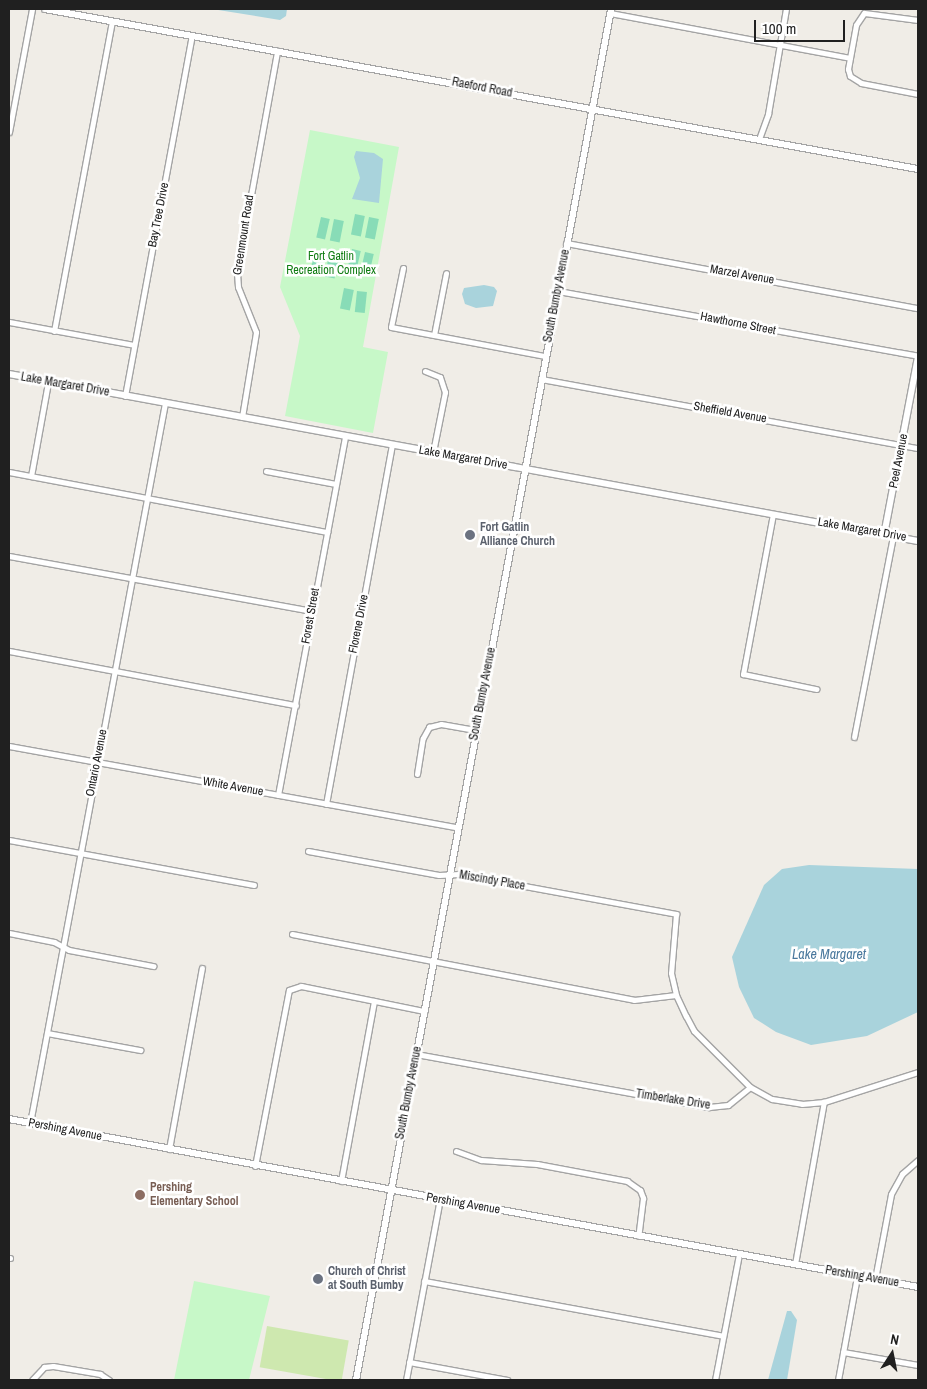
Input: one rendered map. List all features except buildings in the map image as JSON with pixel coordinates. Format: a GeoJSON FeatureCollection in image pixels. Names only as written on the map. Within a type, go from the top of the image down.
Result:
{"type":"FeatureCollection","features":[{"type":"Feature","properties":{"kind":"street"},"geometry":{"type":"LineString","coordinates":[[9,132],[32,9]]}},
{"type":"Feature","properties":{"kind":"street","name":"Raeford Road"},"geometry":{"type":"LineString","coordinates":[[45,9],[918,169]]}},
{"type":"Feature","properties":{"kind":"street"},"geometry":{"type":"LineString","coordinates":[[759,140],[768,114],[786,9]]}},
{"type":"Feature","properties":{"kind":"street"},"geometry":{"type":"LineString","coordinates":[[610,11],[850,58]]}},
{"type":"Feature","properties":{"kind":"street","name":"South Bumby Avenue"},"geometry":{"type":"LineString","coordinates":[[356,1380],[610,11]]}},
{"type":"Feature","properties":{"kind":"street"},"geometry":{"type":"LineString","coordinates":[[918,20],[874,12],[864,13],[856,25],[848,69],[854,80],[918,94]]}},
{"type":"Feature","properties":{"kind":"street"},"geometry":{"type":"LineString","coordinates":[[54,331],[112,21]]}},
{"type":"Feature","properties":{"kind":"street","name":"Bay Tree Drive"},"geometry":{"type":"LineString","coordinates":[[125,396],[192,35]]}},
{"type":"Feature","properties":{"kind":"street","name":"Greenmount Road"},"geometry":{"type":"LineString","coordinates":[[242,417],[256,332],[238,286],[236,272],[278,51]]}},
{"type":"Feature","properties":{"kind":"street","name":"Marzel Avenue"},"geometry":{"type":"LineString","coordinates":[[566,243],[918,308]]}},
{"type":"Feature","properties":{"kind":"street"},"geometry":{"type":"LineString","coordinates":[[402,268],[391,327],[545,356]]}},
{"type":"Feature","properties":{"kind":"street"},"geometry":{"type":"LineString","coordinates":[[434,335],[446,272]]}},
{"type":"Feature","properties":{"kind":"street","name":"Hawthorne Street"},"geometry":{"type":"LineString","coordinates":[[558,291],[918,357]]}},
{"type":"Feature","properties":{"kind":"street"},"geometry":{"type":"LineString","coordinates":[[9,322],[134,345]]}},
{"type":"Feature","properties":{"kind":"street","name":"Peel Avenue"},"geometry":{"type":"LineString","coordinates":[[884,534],[918,357]]}},
{"type":"Feature","properties":{"kind":"street"},"geometry":{"type":"LineString","coordinates":[[425,371],[440,377],[445,392],[433,452]]}},
{"type":"Feature","properties":{"kind":"street","name":"Lake Margaret Drive"},"geometry":{"type":"LineString","coordinates":[[9,374],[918,541]]}},
{"type":"Feature","properties":{"kind":"street","name":"Sheffield Avenue"},"geometry":{"type":"LineString","coordinates":[[541,378],[918,448]]}},
{"type":"Feature","properties":{"kind":"street"},"geometry":{"type":"LineString","coordinates":[[31,476],[48,382]]}},
{"type":"Feature","properties":{"kind":"street","name":"Ontario Avenue"},"geometry":{"type":"LineString","coordinates":[[30,1123],[164,403]]}},
{"type":"Feature","properties":{"kind":"street","name":"Forest Street"},"geometry":{"type":"LineString","coordinates":[[278,795],[345,436]]}},
{"type":"Feature","properties":{"kind":"street","name":"Florene Drive"},"geometry":{"type":"LineString","coordinates":[[326,804],[392,445]]}},
{"type":"Feature","properties":{"kind":"street"},"geometry":{"type":"LineString","coordinates":[[266,470],[336,484]]}},
{"type":"Feature","properties":{"kind":"street"},"geometry":{"type":"LineString","coordinates":[[9,472],[327,532]]}},
{"type":"Feature","properties":{"kind":"street"},"geometry":{"type":"LineString","coordinates":[[772,514],[743,674],[816,689]]}},
{"type":"Feature","properties":{"kind":"street"},"geometry":{"type":"LineString","coordinates":[[854,737],[893,536]]}},
{"type":"Feature","properties":{"kind":"street"},"geometry":{"type":"LineString","coordinates":[[9,556],[312,611]]}},
{"type":"Feature","properties":{"kind":"street"},"geometry":{"type":"LineString","coordinates":[[9,651],[296,705]]}},
{"type":"Feature","properties":{"kind":"street"},"geometry":{"type":"LineString","coordinates":[[417,774],[423,738],[429,727],[441,724],[476,730]]}},
{"type":"Feature","properties":{"kind":"street","name":"White Avenue"},"geometry":{"type":"LineString","coordinates":[[9,746],[458,828]]}},
{"type":"Feature","properties":{"kind":"street"},"geometry":{"type":"LineString","coordinates":[[9,840],[254,885]]}},
{"type":"Feature","properties":{"kind":"street","name":"Miscindy Place"},"geometry":{"type":"LineString","coordinates":[[308,851],[676,914],[670,955],[676,995]]}},
{"type":"Feature","properties":{"kind":"street"},"geometry":{"type":"LineString","coordinates":[[9,933],[154,966]]}},
{"type":"Feature","properties":{"kind":"street"},"geometry":{"type":"LineString","coordinates":[[292,934],[433,963],[634,1000],[676,995],[694,1031],[750,1087],[780,1101],[824,1102],[918,1072]]}},
{"type":"Feature","properties":{"kind":"street"},"geometry":{"type":"LineString","coordinates":[[169,1150],[202,968]]}},
{"type":"Feature","properties":{"kind":"street"},"geometry":{"type":"LineString","coordinates":[[255,1166],[288,993],[293,987],[302,986],[424,1010]]}},
{"type":"Feature","properties":{"kind":"street"},"geometry":{"type":"LineString","coordinates":[[341,1181],[374,1001]]}},
{"type":"Feature","properties":{"kind":"street"},"geometry":{"type":"LineString","coordinates":[[47,1033],[140,1050]]}},
{"type":"Feature","properties":{"kind":"street","name":"Timberlake Drive"},"geometry":{"type":"LineString","coordinates":[[416,1054],[709,1108],[728,1105],[750,1087]]}},
{"type":"Feature","properties":{"kind":"street"},"geometry":{"type":"LineString","coordinates":[[795,1264],[824,1102]]}},
{"type":"Feature","properties":{"kind":"street","name":"Pershing Avenue"},"geometry":{"type":"LineString","coordinates":[[9,1119],[255,1166],[918,1287]]}},
{"type":"Feature","properties":{"kind":"street"},"geometry":{"type":"LineString","coordinates":[[456,1151],[481,1160],[537,1164],[627,1182],[640,1190],[643,1198],[638,1236]]}},
{"type":"Feature","properties":{"kind":"street"},"geometry":{"type":"LineString","coordinates":[[875,1279],[891,1194],[902,1174],[918,1160]]}},
{"type":"Feature","properties":{"kind":"street"},"geometry":{"type":"LineString","coordinates":[[406,1380],[440,1200]]}},
{"type":"Feature","properties":{"kind":"street"},"geometry":{"type":"LineString","coordinates":[[715,1380],[739,1254]]}},
{"type":"Feature","properties":{"kind":"street"},"geometry":{"type":"LineString","coordinates":[[838,1380],[857,1276]]}},
{"type":"Feature","properties":{"kind":"street"},"geometry":{"type":"LineString","coordinates":[[424,1281],[723,1336]]}},
{"type":"Feature","properties":{"kind":"street"},"geometry":{"type":"LineString","coordinates":[[844,1352],[918,1365]]}},
{"type":"Feature","properties":{"kind":"street"},"geometry":{"type":"LineString","coordinates":[[409,1362],[507,1380]]}},
{"type":"Feature","properties":{"kind":"street"},"geometry":{"type":"LineString","coordinates":[[32,1380],[44,1367],[53,1366],[100,1374],[109,1380]]}},
{"type":"Feature","properties":{"kind":"green space","name":"Fort Gatlin Recreation Complex"},"geometry":{"type":"Polygon","coordinates":[[[310,130],[399,147],[363,347],[388,352],[373,433],[285,416],[300,336],[280,287],[310,130]]]}},
{"type":"Feature","properties":{"kind":"green space"},"geometry":{"type":"Polygon","coordinates":[[[355,214],[365,216],[361,237],[351,235],[355,214]]]}},
{"type":"Feature","properties":{"kind":"green space"},"geometry":{"type":"Polygon","coordinates":[[[321,217],[330,219],[325,239],[316,237],[321,217]]]}},
{"type":"Feature","properties":{"kind":"green space"},"geometry":{"type":"Polygon","coordinates":[[[369,217],[379,219],[375,240],[365,238],[369,217]]]}},
{"type":"Feature","properties":{"kind":"green space"},"geometry":{"type":"Polygon","coordinates":[[[334,219],[344,221],[340,243],[330,241],[334,219]]]}},
{"type":"Feature","properties":{"kind":"green space"},"geometry":{"type":"Polygon","coordinates":[[[352,249],[361,251],[356,271],[347,269],[352,249]]]}},
{"type":"Feature","properties":{"kind":"green space"},"geometry":{"type":"Polygon","coordinates":[[[365,252],[374,254],[369,274],[360,272],[365,252]]]}},
{"type":"Feature","properties":{"kind":"green space"},"geometry":{"type":"Polygon","coordinates":[[[313,253],[323,254],[321,275],[311,274],[313,253]]]}},
{"type":"Feature","properties":{"kind":"green space"},"geometry":{"type":"Polygon","coordinates":[[[329,255],[339,257],[335,279],[325,277],[329,255]]]}},
{"type":"Feature","properties":{"kind":"green space"},"geometry":{"type":"Polygon","coordinates":[[[344,288],[354,290],[350,311],[340,309],[344,288]]]}},
{"type":"Feature","properties":{"kind":"green space"},"geometry":{"type":"Polygon","coordinates":[[[357,291],[367,292],[365,313],[355,312],[357,291]]]}},
{"type":"Feature","properties":{"kind":"green space"},"geometry":{"type":"Polygon","coordinates":[[[194,1281],[270,1296],[249,1380],[174,1380],[194,1281]]]}},
{"type":"Feature","properties":{"kind":"green space"},"geometry":{"type":"Polygon","coordinates":[[[267,1326],[349,1340],[342,1380],[331,1380],[260,1367],[267,1326]]]}},
{"type":"Feature","properties":{"kind":"water"},"geometry":{"type":"Polygon","coordinates":[[[212,9],[287,9],[286,16],[280,20],[212,9]]]}},
{"type":"Feature","properties":{"kind":"water"},"geometry":{"type":"Polygon","coordinates":[[[356,151],[374,153],[383,159],[379,203],[352,199],[360,178],[354,157],[356,151]]]}},
{"type":"Feature","properties":{"kind":"water"},"geometry":{"type":"Polygon","coordinates":[[[484,285],[494,287],[497,291],[493,306],[476,308],[465,304],[462,294],[464,288],[484,285]]]}},
{"type":"Feature","properties":{"kind":"water","name":"Lake Margaret"},"geometry":{"type":"Polygon","coordinates":[[[809,865],[918,869],[918,1012],[867,1036],[811,1045],[776,1032],[754,1018],[739,987],[732,957],[764,885],[782,869],[809,865]]]}},
{"type":"Feature","properties":{"kind":"water"},"geometry":{"type":"Polygon","coordinates":[[[787,1311],[791,1311],[797,1320],[787,1380],[768,1380],[787,1311]]]}},
{"type":"Feature","properties":{"kind":"place","name":"Fort Gatlin Alliance Church"},"geometry":{"type":"Point","coordinates":[470,535]}},
{"type":"Feature","properties":{"kind":"place","name":"Pershing Elementary School"},"geometry":{"type":"Point","coordinates":[140,1195]}},
{"type":"Feature","properties":{"kind":"place","name":"Church of Christ at South Bumby"},"geometry":{"type":"Point","coordinates":[318,1279]}}]}
